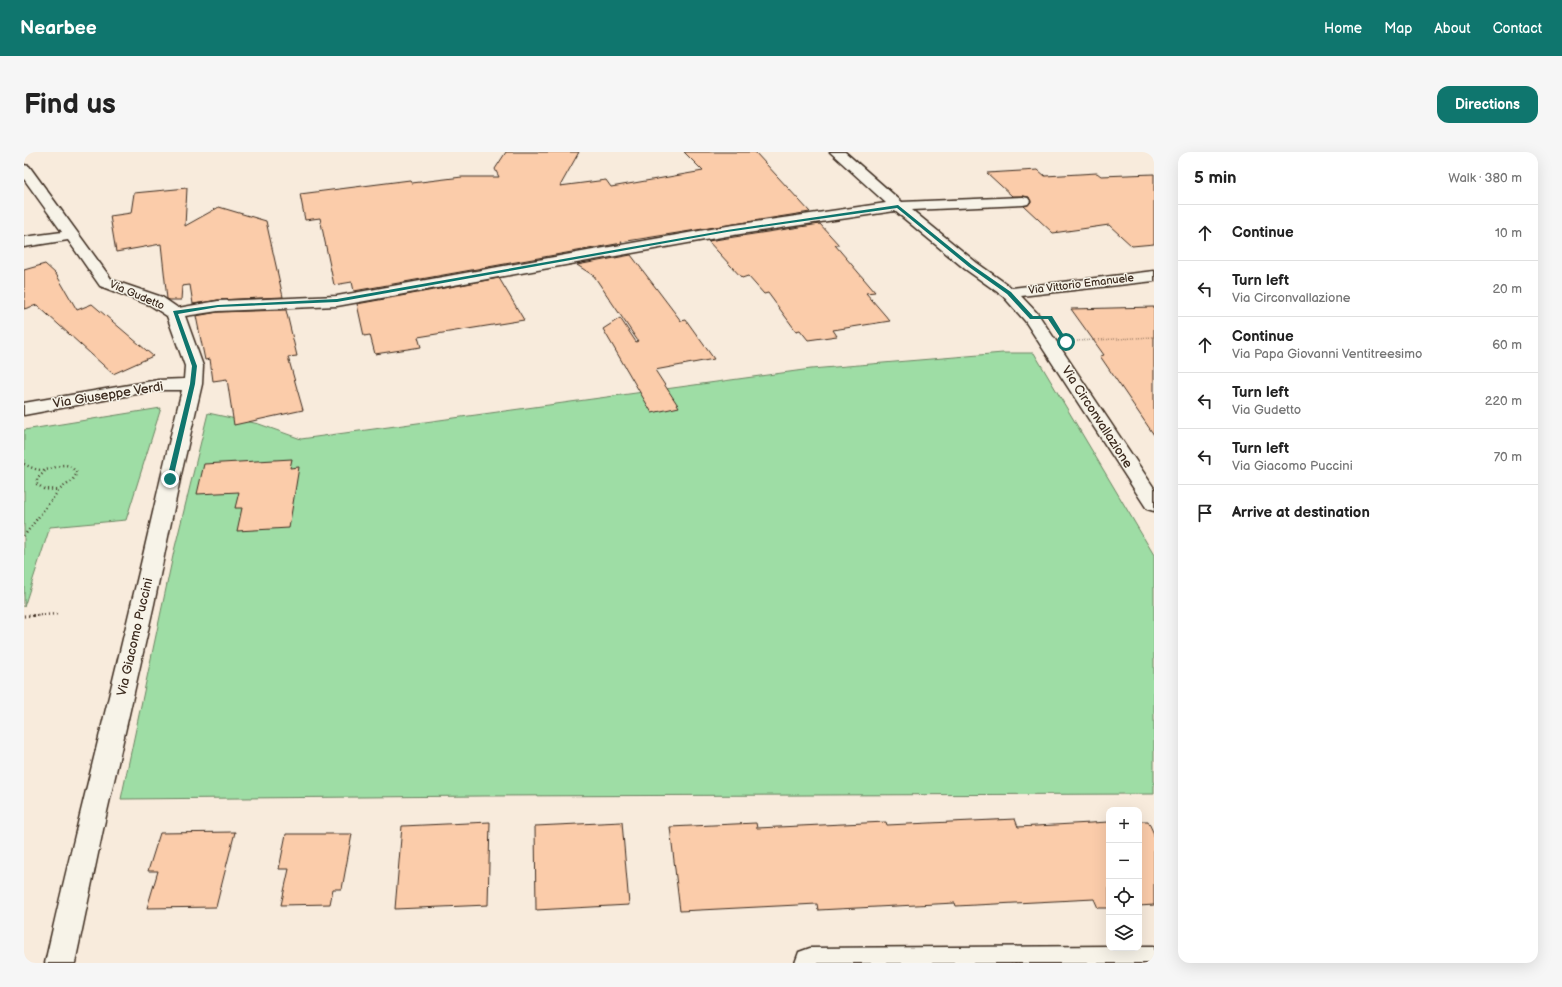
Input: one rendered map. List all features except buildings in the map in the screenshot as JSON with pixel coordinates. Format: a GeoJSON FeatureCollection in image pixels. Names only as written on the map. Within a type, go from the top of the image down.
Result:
{"type":"FeatureCollection","features":[{"type":"Feature","properties":{"kind":"street","name":"Via Circonvallazione"},"geometry":{"type":"LineString","coordinates":[[837,152],[898,206],[970,266],[1009,293],[1032,318],[1154,504]]}},
{"type":"Feature","properties":{"kind":"street","name":"Via Gudetto"},"geometry":{"type":"LineString","coordinates":[[24,169],[31,188],[72,234],[106,283],[156,301],[175,312],[218,306],[337,301],[727,231],[898,206],[1024,201]]}},
{"type":"Feature","properties":{"kind":"street"},"geometry":{"type":"LineString","coordinates":[[24,242],[72,234]]}},
{"type":"Feature","properties":{"kind":"street","name":"Via Vittorio Emanuele"},"geometry":{"type":"LineString","coordinates":[[1009,293],[1154,276]]}},
{"type":"Feature","properties":{"kind":"street","name":"Via Giacomo Puccini"},"geometry":{"type":"LineString","coordinates":[[60,963],[90,825],[143,604],[193,384],[194,366],[175,312]]}},
{"type":"Feature","properties":{"kind":"street","name":"Via Giuseppe Verdi"},"geometry":{"type":"LineString","coordinates":[[24,408],[158,385],[193,384]]}},
{"type":"Feature","properties":{"kind":"street"},"geometry":{"type":"LineString","coordinates":[[810,963],[1154,961]]}},
{"type":"Feature","properties":{"kind":"path"},"geometry":{"type":"LineString","coordinates":[[1073,342],[1154,337]]}},
{"type":"Feature","properties":{"kind":"path"},"geometry":{"type":"LineString","coordinates":[[24,464],[29,467],[46,470]]}},
{"type":"Feature","properties":{"kind":"path"},"geometry":{"type":"LineString","coordinates":[[24,536],[59,490],[75,477],[77,473],[74,468],[60,465],[46,470],[37,479],[37,484],[44,489],[59,490]]}},
{"type":"Feature","properties":{"kind":"path"},"geometry":{"type":"LineString","coordinates":[[24,616],[59,614]]}},
{"type":"Feature","properties":{"kind":"green space"},"geometry":{"type":"Polygon","coordinates":[[[1003,353],[1034,353],[1154,555],[1154,794],[483,796],[121,799],[174,551],[208,413],[259,424],[301,439],[811,369],[1003,353]]]}},
{"type":"Feature","properties":{"kind":"green space"},"geometry":{"type":"Polygon","coordinates":[[[161,408],[126,520],[50,527],[24,607],[24,430],[161,408]]]}},
{"type":"Feature","properties":{"kind":"route"},"geometry":{"type":"LineString","coordinates":[[170,479],[193,384],[194,366],[175,312],[218,306],[337,301],[727,231],[898,206],[970,266],[1009,293],[1032,318],[1050,317],[1066,342]]}}]}
